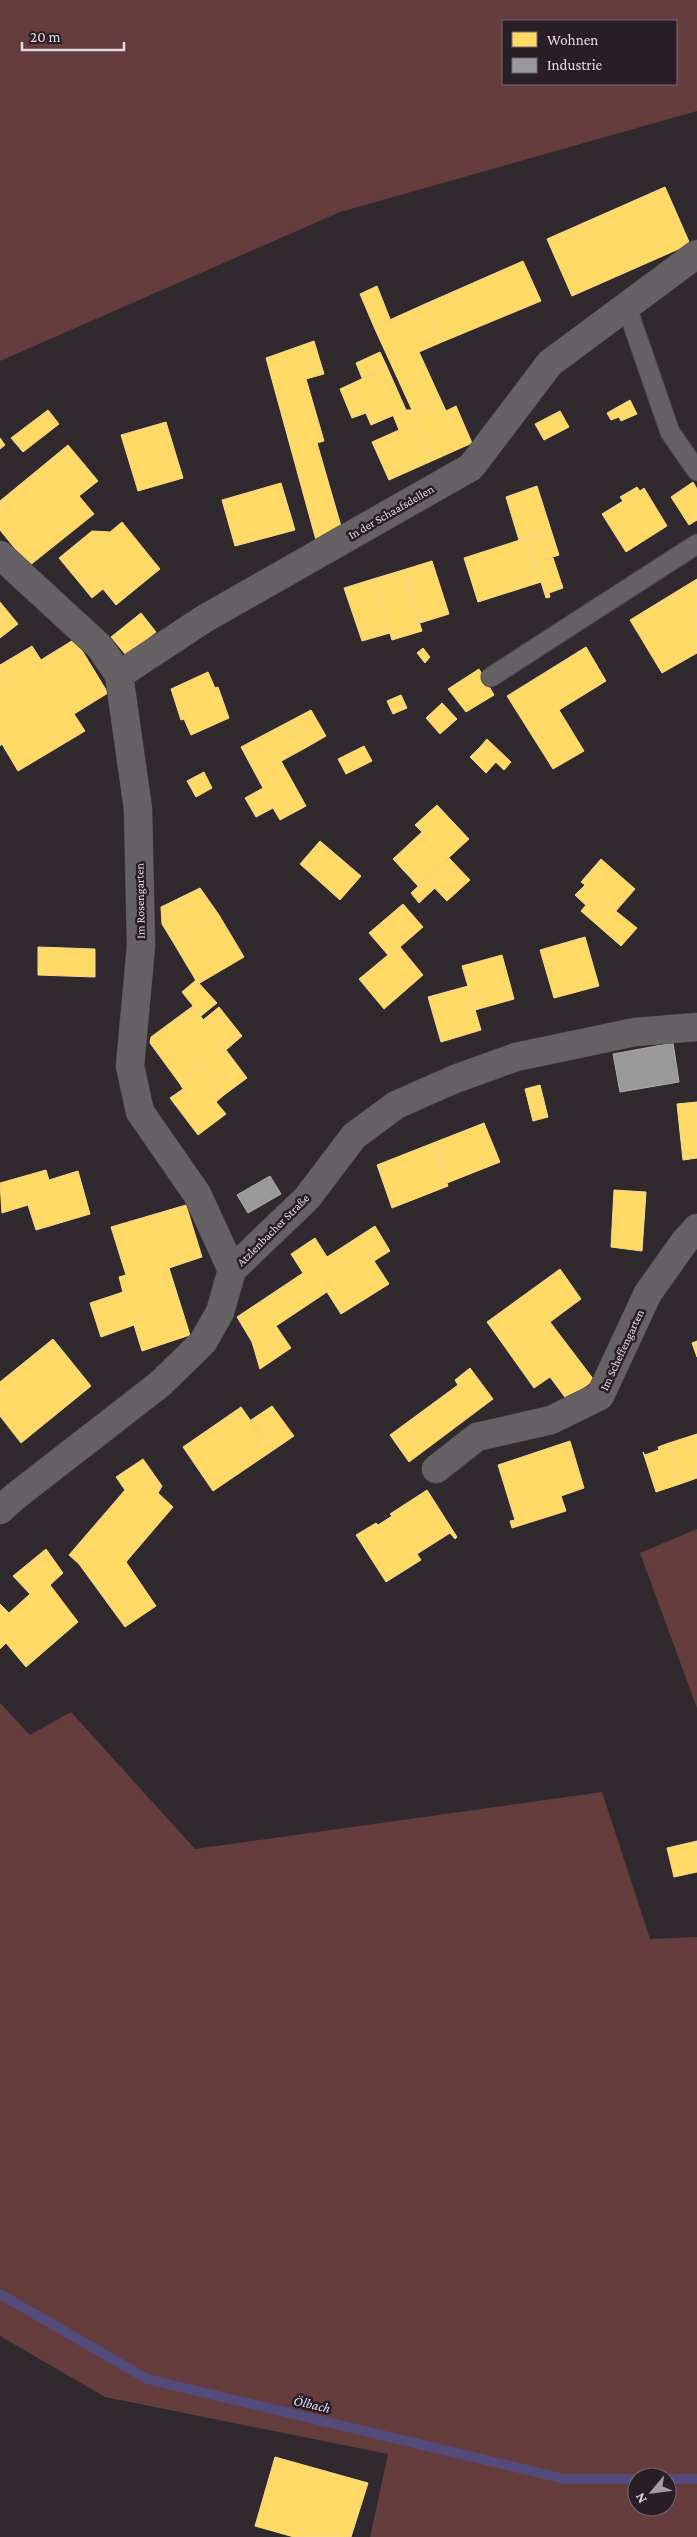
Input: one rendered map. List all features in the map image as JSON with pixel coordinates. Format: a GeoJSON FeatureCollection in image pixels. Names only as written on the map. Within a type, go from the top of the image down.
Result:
{"type":"FeatureCollection","features":[{"type":"Feature","properties":{"kind":"street","name":"In der Schaafsdellen"},"geometry":{"type":"LineString","coordinates":[[118,675],[204,619],[471,467],[550,363],[697,254]]}},
{"type":"Feature","properties":{"kind":"street","name":"Im Rosengarten"},"geometry":{"type":"LineString","coordinates":[[0,555],[100,647],[118,675],[138,809],[141,946],[130,1066],[140,1112],[197,1194],[232,1270]]}},
{"type":"Feature","properties":{"kind":"street","name":"Atzlenbacher Straße"},"geometry":{"type":"LineString","coordinates":[[0,1510],[160,1384],[203,1342],[220,1312],[232,1270],[307,1198],[354,1136],[396,1105],[456,1079],[516,1057],[635,1032],[697,1027]]}},
{"type":"Feature","properties":{"kind":"street","name":"Im Scheffengarten"},"geometry":{"type":"LineString","coordinates":[[436,1469],[477,1437],[551,1420],[600,1396],[648,1293],[685,1241],[697,1228]]}},
{"type":"Feature","properties":{"kind":"lane"},"geometry":{"type":"LineString","coordinates":[[626,306],[670,432],[697,471]]}},
{"type":"Feature","properties":{"kind":"lane"},"geometry":{"type":"LineString","coordinates":[[491,677],[697,544]]}},
{"type":"Feature","properties":{"kind":"shaded area"},"geometry":{"type":"Polygon","coordinates":[[[0,0],[697,0],[697,111],[340,212],[0,361],[0,0]]]}},
{"type":"Feature","properties":{"kind":"shaded area"},"geometry":{"type":"Polygon","coordinates":[[[697,1529],[697,1708],[640,1553],[697,1529]]]}},
{"type":"Feature","properties":{"kind":"shaded area"},"geometry":{"type":"Polygon","coordinates":[[[0,1703],[30,1735],[71,1712],[195,1849],[602,1792],[650,1939],[697,1937],[697,2537],[370,2537],[388,2454],[105,2397],[0,2336],[0,1703]]]}},
{"type":"Feature","properties":{"kind":"building: Wohnen"},"geometry":{"type":"Polygon","coordinates":[[[665,187],[690,244],[572,296],[547,239],[665,187]]]}},
{"type":"Feature","properties":{"kind":"building: Wohnen"},"geometry":{"type":"Polygon","coordinates":[[[523,261],[541,301],[442,342],[425,304],[523,261]]]}},
{"type":"Feature","properties":{"kind":"building: Wohnen"},"geometry":{"type":"Polygon","coordinates":[[[377,286],[390,319],[374,327],[360,294],[377,286]]]}},
{"type":"Feature","properties":{"kind":"building: Wohnen"},"geometry":{"type":"Polygon","coordinates":[[[425,304],[442,342],[419,352],[440,398],[412,410],[374,327],[425,304]]]}},
{"type":"Feature","properties":{"kind":"building: Wohnen"},"geometry":{"type":"Polygon","coordinates":[[[314,341],[324,374],[306,379],[324,441],[317,443],[343,533],[316,540],[266,358],[314,341]]]}},
{"type":"Feature","properties":{"kind":"building: Wohnen"},"geometry":{"type":"Polygon","coordinates":[[[380,352],[387,367],[362,378],[356,363],[380,352]]]}},
{"type":"Feature","properties":{"kind":"building: Wohnen"},"geometry":{"type":"Polygon","coordinates":[[[387,367],[406,410],[371,425],[353,383],[387,367]]]}},
{"type":"Feature","properties":{"kind":"building: Wohnen"},"geometry":{"type":"Polygon","coordinates":[[[353,383],[366,413],[352,418],[340,389],[353,383]]]}},
{"type":"Feature","properties":{"kind":"building: Wohnen"},"geometry":{"type":"Polygon","coordinates":[[[440,398],[446,411],[456,406],[472,443],[434,460],[411,410],[440,398]]]}},
{"type":"Feature","properties":{"kind":"building: Wohnen"},"geometry":{"type":"Polygon","coordinates":[[[630,400],[637,414],[621,421],[619,417],[611,420],[607,413],[630,400]]]}},
{"type":"Feature","properties":{"kind":"building: Wohnen"},"geometry":{"type":"Polygon","coordinates":[[[48,410],[59,424],[23,452],[11,438],[48,410]]]}},
{"type":"Feature","properties":{"kind":"building: Wohnen"},"geometry":{"type":"Polygon","coordinates":[[[411,410],[434,460],[389,480],[372,442],[399,430],[393,415],[411,410]]]}},
{"type":"Feature","properties":{"kind":"building: Wohnen"},"geometry":{"type":"Polygon","coordinates":[[[560,411],[569,427],[544,440],[535,424],[560,411]]]}},
{"type":"Feature","properties":{"kind":"building: Wohnen"},"geometry":{"type":"Polygon","coordinates":[[[166,422],[183,478],[138,491],[121,435],[166,422]]]}},
{"type":"Feature","properties":{"kind":"building: Wohnen"},"geometry":{"type":"Polygon","coordinates":[[[0,438],[5,445],[0,449],[0,438]]]}},
{"type":"Feature","properties":{"kind":"building: Wohnen"},"geometry":{"type":"Polygon","coordinates":[[[68,445],[98,481],[79,496],[94,514],[29,566],[0,530],[0,501],[68,445]]]}},
{"type":"Feature","properties":{"kind":"building: Wohnen"},"geometry":{"type":"Polygon","coordinates":[[[693,482],[697,489],[697,520],[689,525],[671,497],[693,482]]]}},
{"type":"Feature","properties":{"kind":"building: Wohnen"},"geometry":{"type":"Polygon","coordinates":[[[281,483],[295,530],[235,546],[222,500],[281,483]]]}},
{"type":"Feature","properties":{"kind":"building: Wohnen"},"geometry":{"type":"Polygon","coordinates":[[[537,486],[551,530],[519,540],[506,497],[537,486]]]}},
{"type":"Feature","properties":{"kind":"building: Wohnen"},"geometry":{"type":"Polygon","coordinates":[[[637,487],[640,491],[644,488],[667,526],[626,552],[602,514],[623,501],[620,497],[637,487]]]}},
{"type":"Feature","properties":{"kind":"building: Wohnen"},"geometry":{"type":"Polygon","coordinates":[[[122,522],[160,569],[116,605],[103,589],[92,598],[59,558],[92,531],[110,532],[122,522]]]}},
{"type":"Feature","properties":{"kind":"building: Wohnen"},"geometry":{"type":"Polygon","coordinates":[[[551,530],[559,555],[535,563],[526,538],[551,530]]]}},
{"type":"Feature","properties":{"kind":"building: Wohnen"},"geometry":{"type":"Polygon","coordinates":[[[526,538],[541,582],[478,602],[464,558],[526,538]]]}},
{"type":"Feature","properties":{"kind":"building: Wohnen"},"geometry":{"type":"Polygon","coordinates":[[[553,558],[563,588],[549,593],[550,597],[546,598],[535,563],[553,558]]]}},
{"type":"Feature","properties":{"kind":"building: Wohnen"},"geometry":{"type":"Polygon","coordinates":[[[432,561],[449,614],[420,623],[403,570],[432,561]]]}},
{"type":"Feature","properties":{"kind":"building: Wohnen"},"geometry":{"type":"Polygon","coordinates":[[[403,570],[422,631],[392,640],[373,579],[403,570]]]}},
{"type":"Feature","properties":{"kind":"building: Wohnen"},"geometry":{"type":"Polygon","coordinates":[[[373,579],[390,633],[362,641],[344,588],[373,579]]]}},
{"type":"Feature","properties":{"kind":"building: Wohnen"},"geometry":{"type":"Polygon","coordinates":[[[697,579],[697,653],[662,673],[630,620],[697,579]]]}},
{"type":"Feature","properties":{"kind":"building: Wohnen"},"geometry":{"type":"Polygon","coordinates":[[[0,602],[18,624],[0,638],[0,602]]]}},
{"type":"Feature","properties":{"kind":"building: Wohnen"},"geometry":{"type":"Polygon","coordinates":[[[141,613],[156,632],[126,655],[111,637],[141,613]]]}},
{"type":"Feature","properties":{"kind":"building: Wohnen"},"geometry":{"type":"Polygon","coordinates":[[[75,639],[108,693],[74,714],[85,731],[18,771],[2,744],[0,746],[0,685],[75,639]]]}},
{"type":"Feature","properties":{"kind":"building: Wohnen"},"geometry":{"type":"Polygon","coordinates":[[[32,646],[41,660],[0,685],[0,665],[32,646]]]}},
{"type":"Feature","properties":{"kind":"building: Wohnen"},"geometry":{"type":"Polygon","coordinates":[[[586,647],[606,681],[559,710],[584,751],[553,769],[507,696],[586,647]]]}},
{"type":"Feature","properties":{"kind":"building: Wohnen"},"geometry":{"type":"Polygon","coordinates":[[[423,648],[430,657],[425,663],[417,653],[423,648]]]}},
{"type":"Feature","properties":{"kind":"building: Wohnen"},"geometry":{"type":"Polygon","coordinates":[[[479,669],[494,695],[466,712],[448,689],[479,669]]]}},
{"type":"Feature","properties":{"kind":"building: Wohnen"},"geometry":{"type":"Polygon","coordinates":[[[208,672],[215,688],[218,687],[229,718],[191,735],[184,719],[181,720],[171,689],[208,672]]]}},
{"type":"Feature","properties":{"kind":"building: Wohnen"},"geometry":{"type":"Polygon","coordinates":[[[401,695],[407,708],[393,714],[387,701],[401,695]]]}},
{"type":"Feature","properties":{"kind":"building: Wohnen"},"geometry":{"type":"Polygon","coordinates":[[[442,703],[457,719],[440,734],[426,718],[442,703]]]}},
{"type":"Feature","properties":{"kind":"building: Wohnen"},"geometry":{"type":"Polygon","coordinates":[[[311,710],[326,736],[307,747],[292,720],[311,710]]]}},
{"type":"Feature","properties":{"kind":"building: Wohnen"},"geometry":{"type":"Polygon","coordinates":[[[292,720],[307,747],[256,775],[241,747],[292,720]]]}},
{"type":"Feature","properties":{"kind":"building: Wohnen"},"geometry":{"type":"Polygon","coordinates":[[[487,739],[511,762],[504,770],[480,747],[487,739]]]}},
{"type":"Feature","properties":{"kind":"building: Wohnen"},"geometry":{"type":"Polygon","coordinates":[[[364,746],[372,761],[346,774],[338,759],[364,746]]]}},
{"type":"Feature","properties":{"kind":"building: Wohnen"},"geometry":{"type":"Polygon","coordinates":[[[480,747],[496,762],[486,773],[470,757],[480,747]]]}},
{"type":"Feature","properties":{"kind":"building: Wohnen"},"geometry":{"type":"Polygon","coordinates":[[[281,761],[306,806],[280,820],[273,808],[256,817],[245,798],[263,788],[256,775],[281,761]]]}},
{"type":"Feature","properties":{"kind":"building: Wohnen"},"geometry":{"type":"Polygon","coordinates":[[[204,772],[212,788],[196,797],[187,781],[204,772]]]}},
{"type":"Feature","properties":{"kind":"building: Wohnen"},"geometry":{"type":"Polygon","coordinates":[[[437,805],[469,839],[418,886],[393,859],[422,832],[415,825],[437,805]]]}},
{"type":"Feature","properties":{"kind":"building: Wohnen"},"geometry":{"type":"Polygon","coordinates":[[[320,841],[361,876],[340,900],[300,864],[320,841]]]}},
{"type":"Feature","properties":{"kind":"building: Wohnen"},"geometry":{"type":"Polygon","coordinates":[[[449,858],[470,880],[447,901],[426,879],[449,858]]]}},
{"type":"Feature","properties":{"kind":"building: Wohnen"},"geometry":{"type":"Polygon","coordinates":[[[601,859],[635,889],[615,912],[602,900],[592,911],[575,895],[585,885],[581,882],[601,859]]]}},
{"type":"Feature","properties":{"kind":"building: Wohnen"},"geometry":{"type":"Polygon","coordinates":[[[426,879],[435,888],[419,903],[411,893],[426,879]]]}},
{"type":"Feature","properties":{"kind":"building: Wohnen"},"geometry":{"type":"Polygon","coordinates":[[[200,888],[219,915],[173,942],[162,924],[161,907],[200,888]]]}},
{"type":"Feature","properties":{"kind":"building: Wohnen"},"geometry":{"type":"Polygon","coordinates":[[[602,900],[637,928],[621,946],[581,911],[586,905],[592,911],[602,900]]]}},
{"type":"Feature","properties":{"kind":"building: Wohnen"},"geometry":{"type":"Polygon","coordinates":[[[403,904],[423,927],[400,947],[423,975],[384,1009],[359,979],[388,955],[369,933],[403,904]]]}},
{"type":"Feature","properties":{"kind":"building: Wohnen"},"geometry":{"type":"Polygon","coordinates":[[[219,915],[244,957],[198,984],[173,942],[219,915]]]}},
{"type":"Feature","properties":{"kind":"building: Wohnen"},"geometry":{"type":"Polygon","coordinates":[[[585,937],[599,986],[554,998],[540,950],[585,937]]]}},
{"type":"Feature","properties":{"kind":"building: Wohnen"},"geometry":{"type":"Polygon","coordinates":[[[38,947],[95,949],[95,977],[38,975],[38,947]]]}},
{"type":"Feature","properties":{"kind":"building: Wohnen"},"geometry":{"type":"Polygon","coordinates":[[[502,955],[514,999],[475,1010],[462,966],[502,955]]]}},
{"type":"Feature","properties":{"kind":"building: Wohnen"},"geometry":{"type":"Polygon","coordinates":[[[196,980],[217,1003],[201,1016],[182,992],[196,980]]]}},
{"type":"Feature","properties":{"kind":"building: Wohnen"},"geometry":{"type":"Polygon","coordinates":[[[468,986],[481,1030],[441,1042],[428,997],[468,986]]]}},
{"type":"Feature","properties":{"kind":"building: Wohnen"},"geometry":{"type":"Polygon","coordinates":[[[193,1006],[226,1050],[180,1084],[150,1043],[151,1037],[193,1006]]]}},
{"type":"Feature","properties":{"kind":"building: Wohnen"},"geometry":{"type":"Polygon","coordinates":[[[219,1007],[242,1036],[226,1050],[203,1020],[219,1007]]]}},
{"type":"Feature","properties":{"kind":"building: Wohnen"},"geometry":{"type":"Polygon","coordinates":[[[226,1050],[247,1078],[224,1095],[202,1067],[226,1050]]]}},
{"type":"Feature","properties":{"kind":"building: Wohnen"},"geometry":{"type":"Polygon","coordinates":[[[202,1067],[224,1095],[216,1102],[226,1114],[198,1135],[170,1098],[183,1089],[180,1084],[202,1067]]]}},
{"type":"Feature","properties":{"kind":"building: Wohnen"},"geometry":{"type":"Polygon","coordinates":[[[540,1085],[548,1117],[533,1121],[525,1089],[540,1085]]]}},
{"type":"Feature","properties":{"kind":"building: Wohnen"},"geometry":{"type":"Polygon","coordinates":[[[697,1102],[697,1158],[683,1160],[677,1104],[697,1102]]]}},
{"type":"Feature","properties":{"kind":"building: Wohnen"},"geometry":{"type":"Polygon","coordinates":[[[484,1123],[500,1162],[447,1183],[433,1143],[484,1123]]]}},
{"type":"Feature","properties":{"kind":"building: Wohnen"},"geometry":{"type":"Polygon","coordinates":[[[433,1143],[448,1186],[392,1208],[377,1165],[433,1143]]]}},
{"type":"Feature","properties":{"kind":"building: Wohnen"},"geometry":{"type":"Polygon","coordinates":[[[46,1170],[49,1180],[78,1171],[90,1214],[36,1230],[28,1205],[2,1213],[0,1183],[46,1170]]]}},
{"type":"Feature","properties":{"kind":"building: Wohnen"},"geometry":{"type":"Polygon","coordinates":[[[614,1190],[646,1192],[642,1251],[611,1247],[614,1190]]]}},
{"type":"Feature","properties":{"kind":"building: Wohnen"},"geometry":{"type":"Polygon","coordinates":[[[186,1205],[202,1257],[169,1268],[190,1335],[142,1351],[134,1325],[101,1337],[90,1303],[123,1292],[119,1277],[126,1275],[111,1227],[186,1205]]]}},
{"type":"Feature","properties":{"kind":"building: Wohnen"},"geometry":{"type":"Polygon","coordinates":[[[375,1226],[390,1251],[374,1261],[389,1284],[341,1314],[327,1292],[276,1326],[291,1348],[260,1369],[252,1342],[237,1317],[303,1273],[291,1254],[315,1238],[327,1257],[375,1226]]]}},
{"type":"Feature","properties":{"kind":"building: Wohnen"},"geometry":{"type":"Polygon","coordinates":[[[560,1269],[581,1299],[550,1322],[594,1380],[567,1400],[550,1377],[534,1388],[487,1322],[560,1269]]]}},
{"type":"Feature","properties":{"kind":"building: Wohnen"},"geometry":{"type":"Polygon","coordinates":[[[53,1339],[91,1386],[21,1443],[0,1416],[0,1382],[53,1339]]]}},
{"type":"Feature","properties":{"kind":"building: Wohnen"},"geometry":{"type":"Polygon","coordinates":[[[697,1341],[697,1357],[692,1343],[697,1341]]]}},
{"type":"Feature","properties":{"kind":"building: Wohnen"},"geometry":{"type":"Polygon","coordinates":[[[470,1368],[493,1399],[409,1462],[390,1435],[458,1385],[455,1380],[470,1368]]]}},
{"type":"Feature","properties":{"kind":"building: Wohnen"},"geometry":{"type":"Polygon","coordinates":[[[272,1406],[294,1436],[272,1451],[251,1420],[272,1406]]]}},
{"type":"Feature","properties":{"kind":"building: Wohnen"},"geometry":{"type":"Polygon","coordinates":[[[241,1407],[272,1451],[213,1491],[183,1447],[241,1407]]]}},
{"type":"Feature","properties":{"kind":"building: Wohnen"},"geometry":{"type":"Polygon","coordinates":[[[697,1434],[697,1478],[683,1483],[669,1443],[697,1434]]]}},
{"type":"Feature","properties":{"kind":"building: Wohnen"},"geometry":{"type":"Polygon","coordinates":[[[570,1441],[584,1488],[561,1496],[566,1511],[512,1528],[510,1521],[515,1520],[498,1465],[570,1441]]]}},
{"type":"Feature","properties":{"kind":"building: Wohnen"},"geometry":{"type":"Polygon","coordinates":[[[669,1443],[683,1483],[656,1492],[643,1452],[645,1455],[659,1450],[658,1447],[669,1443]]]}},
{"type":"Feature","properties":{"kind":"building: Wohnen"},"geometry":{"type":"Polygon","coordinates":[[[143,1459],[162,1486],[158,1493],[173,1507],[126,1562],[156,1606],[125,1627],[79,1564],[69,1555],[125,1490],[116,1477],[143,1459]]]}},
{"type":"Feature","properties":{"kind":"building: Wohnen"},"geometry":{"type":"Polygon","coordinates":[[[427,1490],[457,1537],[455,1539],[450,1533],[417,1554],[421,1560],[386,1582],[356,1535],[376,1523],[378,1525],[392,1516],[390,1514],[427,1490]]]}},
{"type":"Feature","properties":{"kind":"building: Wohnen"},"geometry":{"type":"Polygon","coordinates":[[[46,1549],[63,1573],[50,1585],[78,1622],[26,1667],[6,1643],[0,1649],[0,1604],[9,1613],[30,1594],[13,1576],[46,1549]]]}},
{"type":"Feature","properties":{"kind":"building: Wohnen"},"geometry":{"type":"Polygon","coordinates":[[[697,1841],[697,1872],[674,1877],[667,1848],[697,1841]]]}},
{"type":"Feature","properties":{"kind":"building: Wohnen"},"geometry":{"type":"Polygon","coordinates":[[[275,2457],[368,2483],[351,2537],[294,2537],[255,2526],[275,2457]]]}},
{"type":"Feature","properties":{"kind":"building: Industrie"},"geometry":{"type":"Polygon","coordinates":[[[673,1043],[679,1082],[620,1092],[613,1054],[673,1043]]]}},
{"type":"Feature","properties":{"kind":"building: Industrie"},"geometry":{"type":"Polygon","coordinates":[[[270,1176],[281,1194],[248,1213],[237,1195],[270,1176]]]}},
{"type":"Feature","properties":{"kind":"waterway","name":"Ölbach"},"geometry":{"type":"LineString","coordinates":[[0,2294],[147,2379],[565,2479],[627,2479]]}},
{"type":"Feature","properties":{"kind":"waterway","name":"Ölbach"},"geometry":{"type":"LineString","coordinates":[[677,2479],[697,2479]]}}]}
